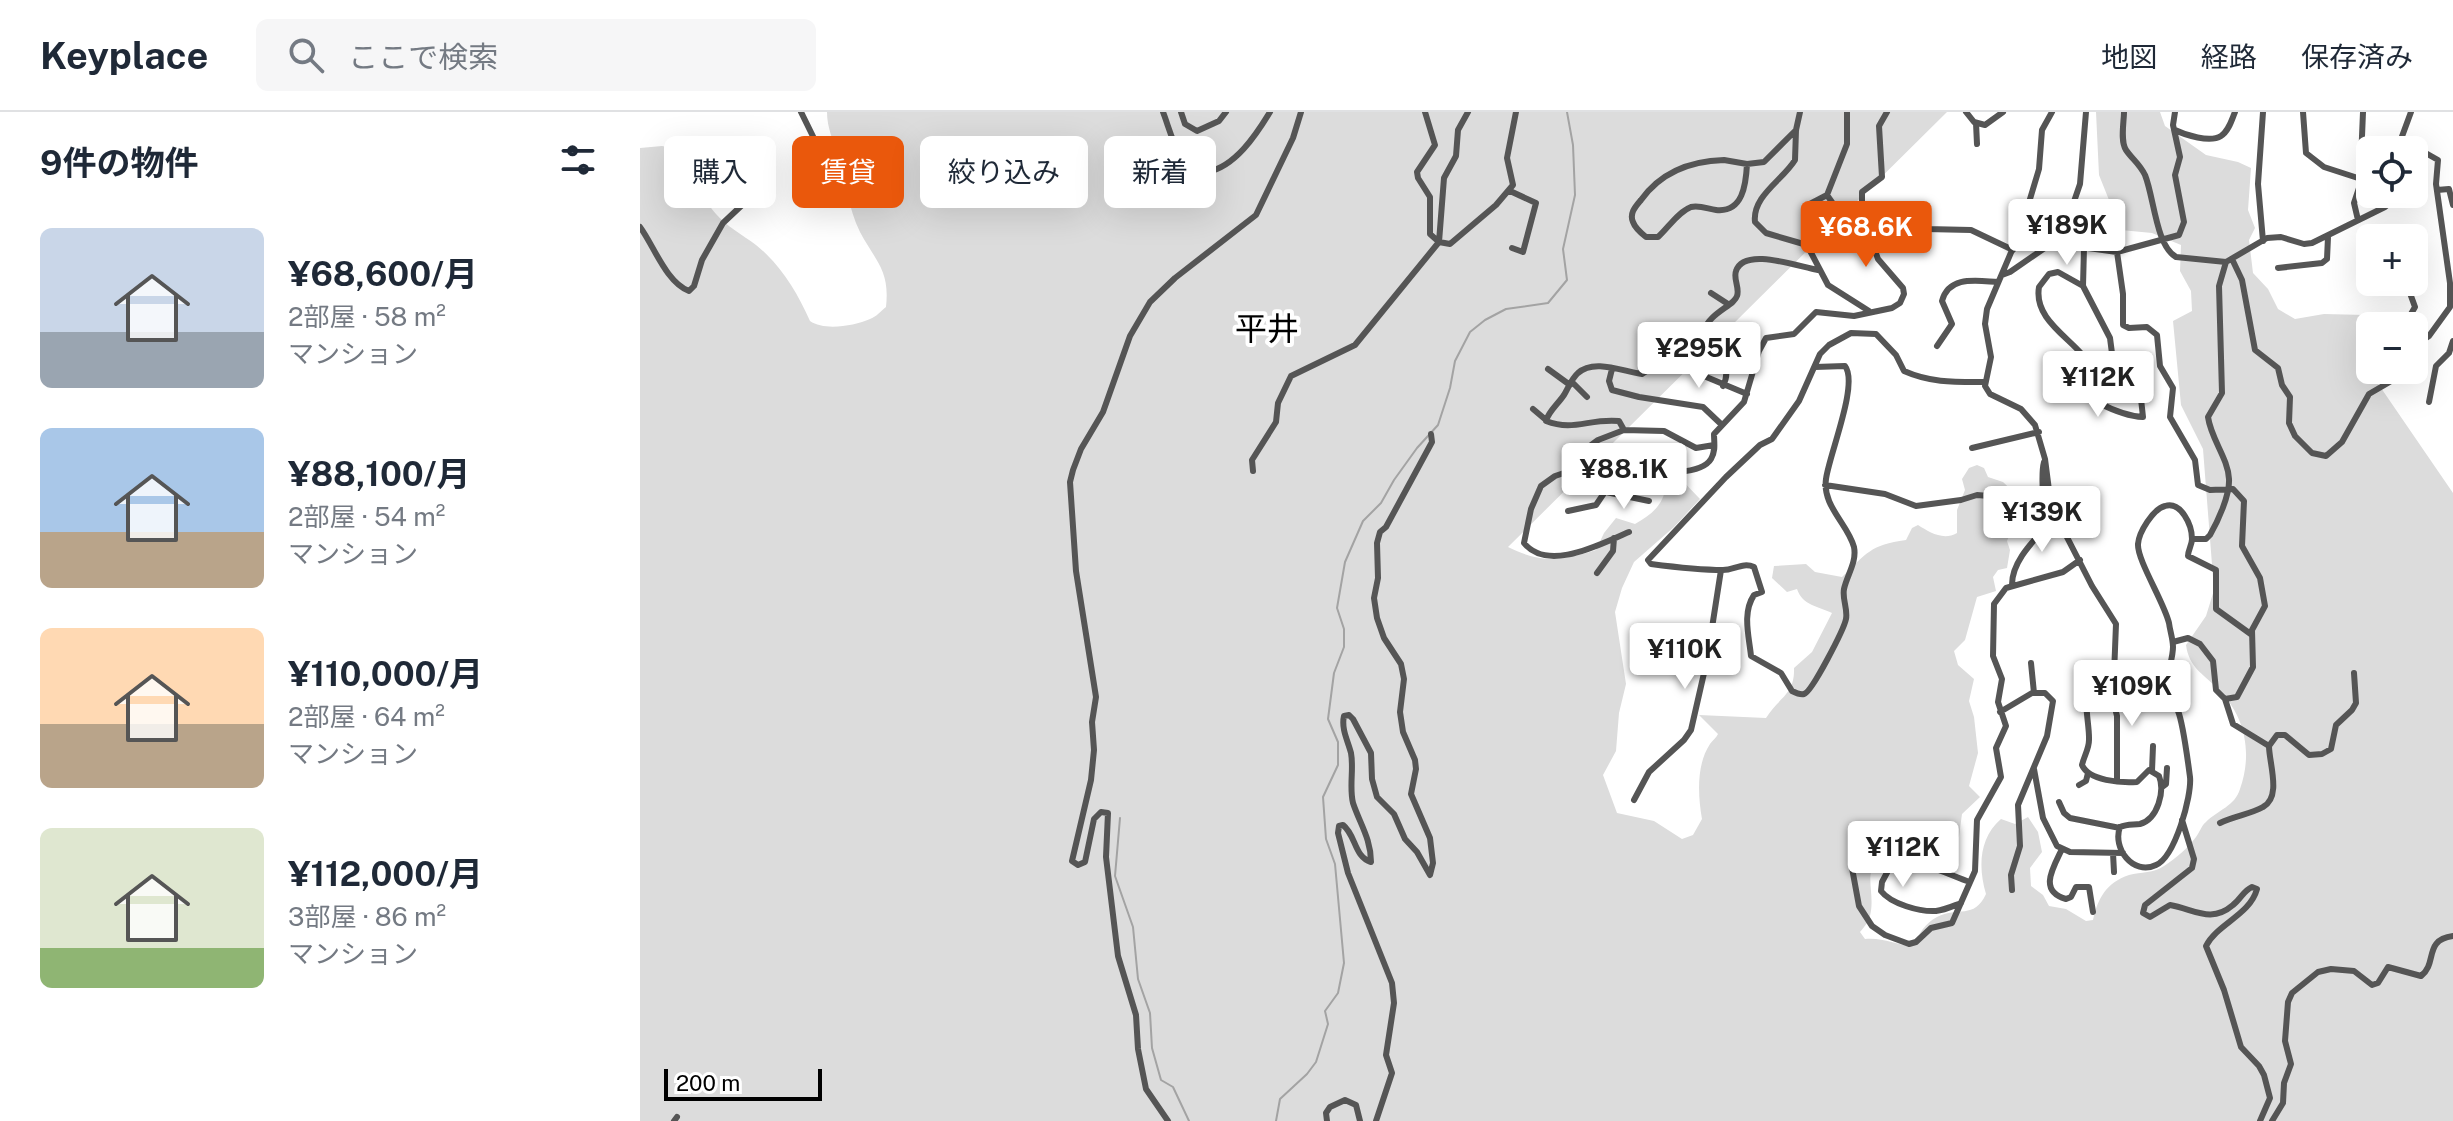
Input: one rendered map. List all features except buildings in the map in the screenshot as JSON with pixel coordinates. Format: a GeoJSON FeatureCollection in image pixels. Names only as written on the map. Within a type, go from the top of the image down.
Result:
{"type":"FeatureCollection","features":[{"type":"Feature","properties":{"kind":"street"},"geometry":{"type":"LineString","coordinates":[[801,112],[813,136]]}},
{"type":"Feature","properties":{"kind":"street"},"geometry":{"type":"LineString","coordinates":[[1163,112],[1181,157],[1195,169],[1207,172],[1222,167],[1237,154],[1252,139],[1270,112]]}},
{"type":"Feature","properties":{"kind":"street"},"geometry":{"type":"LineString","coordinates":[[1181,112],[1185,124],[1197,131],[1219,121],[1226,112]]}},
{"type":"Feature","properties":{"kind":"street"},"geometry":{"type":"LineString","coordinates":[[1168,1121],[1146,1089],[1142,1076],[1138,1024],[1118,956],[1106,857],[1108,813],[1101,812],[1094,819],[1085,862],[1078,865],[1072,861],[1092,772],[1092,722],[1096,697],[1076,571],[1070,482],[1081,449],[1103,412],[1130,336],[1150,302],[1175,278],[1256,215],[1293,138],[1301,112]]}},
{"type":"Feature","properties":{"kind":"street"},"geometry":{"type":"LineString","coordinates":[[1425,112],[1435,145],[1417,172],[1430,197],[1430,234],[1439,242],[1450,244],[1510,191],[1513,181],[1507,158],[1516,112]]}},
{"type":"Feature","properties":{"kind":"street"},"geometry":{"type":"LineString","coordinates":[[1253,471],[1252,460],[1276,422],[1278,403],[1291,376],[1355,345],[1439,242],[1444,178],[1456,156],[1458,130],[1468,112]]}},
{"type":"Feature","properties":{"kind":"street"},"geometry":{"type":"LineString","coordinates":[[1800,112],[1795,160],[1767,191],[1754,217],[1761,230],[1807,245],[1828,285],[1869,311]]}},
{"type":"Feature","properties":{"kind":"street"},"geometry":{"type":"LineString","coordinates":[[1806,206],[1827,195],[1847,144],[1847,112]]}},
{"type":"Feature","properties":{"kind":"street"},"geometry":{"type":"LineString","coordinates":[[1568,511],[1596,505],[1619,471],[1700,469],[1713,456],[1714,434],[1741,408],[1766,338],[1794,334],[1816,312],[1848,316],[1897,306],[1904,294],[1901,284],[1878,259],[1862,215],[1862,192],[1882,177],[1879,126],[1887,112]]}},
{"type":"Feature","properties":{"kind":"street"},"geometry":{"type":"LineString","coordinates":[[1976,123],[1989,123],[2003,112]]}},
{"type":"Feature","properties":{"kind":"street"},"geometry":{"type":"LineString","coordinates":[[2052,112],[2042,130],[2039,169],[2013,250],[1985,317],[1991,357],[1985,382],[1987,391],[2021,409],[2039,432],[2055,517],[2116,624],[2113,700],[2117,716],[2117,781]]}},
{"type":"Feature","properties":{"kind":"street"},"geometry":{"type":"LineString","coordinates":[[1937,346],[1952,324],[1942,301],[1950,286],[1963,281],[2000,278],[2052,243],[2068,219],[2078,193],[2086,112]]}},
{"type":"Feature","properties":{"kind":"street"},"geometry":{"type":"LineString","coordinates":[[2124,112],[2124,146],[2147,180],[2162,241],[2176,257],[2229,261],[2263,241],[2281,237],[2307,244],[2328,237],[2381,208]]}},
{"type":"Feature","properties":{"kind":"street"},"geometry":{"type":"LineString","coordinates":[[2052,243],[2117,252],[2179,235],[2184,227],[2175,175],[2180,157],[2175,112]]}},
{"type":"Feature","properties":{"kind":"street"},"geometry":{"type":"LineString","coordinates":[[2175,130],[2193,136],[2218,137],[2226,132],[2235,112]]}},
{"type":"Feature","properties":{"kind":"street"},"geometry":{"type":"LineString","coordinates":[[2263,112],[2258,184],[2263,241]]}},
{"type":"Feature","properties":{"kind":"street"},"geometry":{"type":"LineString","coordinates":[[2303,112],[2306,153],[2324,167],[2356,177]]}},
{"type":"Feature","properties":{"kind":"street"},"geometry":{"type":"LineString","coordinates":[[2362,136],[2363,112]]}},
{"type":"Feature","properties":{"kind":"street"},"geometry":{"type":"LineString","coordinates":[[2402,136],[2411,112]]}},
{"type":"Feature","properties":{"kind":"street"},"geometry":{"type":"LineString","coordinates":[[1967,113],[1976,123],[1977,144]]}},
{"type":"Feature","properties":{"kind":"street"},"geometry":{"type":"LineString","coordinates":[[1747,164],[1742,195],[1729,209],[1700,206],[1688,209],[1658,237],[1652,238],[1646,237],[1632,222],[1634,209],[1648,189],[1668,173],[1719,160],[1747,164],[1764,162],[1796,130]]}},
{"type":"Feature","properties":{"kind":"street"},"geometry":{"type":"LineString","coordinates":[[2428,153],[2437,158],[2437,190],[2452,284],[2449,310],[2428,337]]}},
{"type":"Feature","properties":{"kind":"street"},"geometry":{"type":"LineString","coordinates":[[2437,190],[2449,189],[2453,205]]}},
{"type":"Feature","properties":{"kind":"street"},"geometry":{"type":"LineString","coordinates":[[1510,191],[1536,203],[1523,252],[1512,248]]}},
{"type":"Feature","properties":{"kind":"street"},"geometry":{"type":"LineString","coordinates":[[1827,195],[1836,208],[1862,215]]}},
{"type":"Feature","properties":{"kind":"street"},"geometry":{"type":"LineString","coordinates":[[2356,196],[2354,203],[2358,220]]}},
{"type":"Feature","properties":{"kind":"street"},"geometry":{"type":"LineString","coordinates":[[640,227],[674,278],[684,290],[689,291],[694,286],[710,243],[723,223],[739,208]]}},
{"type":"Feature","properties":{"kind":"street"},"geometry":{"type":"LineString","coordinates":[[1916,214],[1918,222],[1926,229],[1971,230],[2013,250]]}},
{"type":"Feature","properties":{"kind":"street"},"geometry":{"type":"LineString","coordinates":[[2278,268],[2322,263],[2327,259],[2328,237]]}},
{"type":"Feature","properties":{"kind":"street"},"geometry":{"type":"LineString","coordinates":[[2083,286],[2054,271],[2038,290],[2044,313],[2091,366],[2090,373],[2084,377],[2066,376],[2099,403],[2124,414],[2143,417],[2140,390],[2113,361],[2110,338],[2083,286],[2084,248]]}},
{"type":"Feature","properties":{"kind":"street"},"geometry":{"type":"LineString","coordinates":[[2117,252],[2123,294],[2123,325],[2129,328],[2147,327],[2157,335],[2160,366],[2173,388],[2169,413],[2196,463],[2198,485],[2210,490],[2231,489],[2239,493],[2244,501],[2242,546],[2260,578],[2264,609],[2252,630],[2254,662],[2251,672],[2237,697],[2225,699]]}},
{"type":"Feature","properties":{"kind":"street"},"geometry":{"type":"LineString","coordinates":[[1723,386],[1726,367],[1703,332],[1708,321],[1737,295],[1737,267],[1752,258],[1818,270]]}},
{"type":"Feature","properties":{"kind":"street"},"geometry":{"type":"LineString","coordinates":[[2229,261],[2242,280],[2255,350],[2278,368],[2291,402],[2291,430],[2312,453],[2326,456],[2337,448],[2353,426],[2369,394],[2386,384]]}},
{"type":"Feature","properties":{"kind":"street"},"geometry":{"type":"LineString","coordinates":[[2192,539],[2206,539],[2210,535],[2227,490],[2228,472],[2208,417],[2223,388],[2219,286],[2229,261]]}},
{"type":"Feature","properties":{"kind":"street"},"geometry":{"type":"LineString","coordinates":[[1726,277],[1735,279]]}},
{"type":"Feature","properties":{"kind":"street"},"geometry":{"type":"LineString","coordinates":[[1711,293],[1728,304]]}},
{"type":"Feature","properties":{"kind":"street"},"geometry":{"type":"LineString","coordinates":[[1815,367],[1845,366],[1850,374],[1825,485],[1839,521],[1853,545],[1854,557],[1844,590],[1845,623],[1819,676],[1806,693],[1792,691],[1781,673],[1751,656],[1747,624],[1749,603],[1754,595],[1762,592],[1754,567],[1745,564],[1721,570],[1663,566],[1651,564],[1648,560],[1755,449],[1772,439],[1799,401],[1820,354],[1840,338],[1851,333],[1876,334],[1895,353],[1902,369],[1908,373],[1936,382],[1985,382]]}},
{"type":"Feature","properties":{"kind":"street"},"geometry":{"type":"LineString","coordinates":[[2429,402],[2436,366],[2449,353],[2453,341]]}},
{"type":"Feature","properties":{"kind":"street"},"geometry":{"type":"LineString","coordinates":[[1546,420],[1576,375],[1584,369],[1599,366],[1642,374],[1668,361],[1747,394]]}},
{"type":"Feature","properties":{"kind":"street"},"geometry":{"type":"LineString","coordinates":[[1548,369],[1587,397]]}},
{"type":"Feature","properties":{"kind":"street"},"geometry":{"type":"LineString","coordinates":[[1612,369],[1609,381],[1612,390],[1703,407],[1722,425]]}},
{"type":"Feature","properties":{"kind":"street"},"geometry":{"type":"LineString","coordinates":[[1533,409],[1546,420],[1570,427],[1591,420],[1619,421],[1624,430]]}},
{"type":"Feature","properties":{"kind":"street"},"geometry":{"type":"LineString","coordinates":[[1629,532],[1558,556],[1534,552],[1524,543],[1534,498],[1541,486],[1555,476],[1573,470],[1598,440],[1624,430],[1664,431],[1696,448],[1714,445]]}},
{"type":"Feature","properties":{"kind":"street"},"geometry":{"type":"LineString","coordinates":[[1972,448],[2039,432]]}},
{"type":"Feature","properties":{"kind":"street"},"geometry":{"type":"LineString","coordinates":[[1376,1121],[1392,1073],[1386,1051],[1394,1003],[1392,983],[1348,873],[1338,833],[1339,826],[1348,828],[1361,857],[1371,862],[1366,829],[1353,801],[1351,756],[1343,724],[1344,716],[1349,715],[1353,719],[1371,753],[1372,779],[1377,797],[1394,814],[1405,839],[1417,852],[1430,875],[1433,863],[1430,838],[1411,794],[1415,760],[1403,732],[1400,712],[1404,679],[1401,664],[1384,638],[1374,598],[1380,532],[1386,527],[1432,442],[1431,434]]}},
{"type":"Feature","properties":{"kind":"street"},"geometry":{"type":"LineString","coordinates":[[1825,485],[1885,494],[1916,506],[1977,495],[1989,496],[2009,501],[2033,515],[2042,504],[2041,480],[2045,459]]}},
{"type":"Feature","properties":{"kind":"street"},"geometry":{"type":"LineString","coordinates":[[1606,492],[1649,501]]}},
{"type":"Feature","properties":{"kind":"street"},"geometry":{"type":"LineString","coordinates":[[2120,828],[2118,843],[2123,853],[2137,866],[2158,865],[2172,846],[2191,781],[2180,716],[2168,691],[2173,642],[2163,604],[2138,551],[2139,539],[2155,512],[2165,505],[2178,506],[2192,539],[2188,554],[2190,559],[2216,570],[2216,609],[2252,635]]}},
{"type":"Feature","properties":{"kind":"street"},"geometry":{"type":"LineString","coordinates":[[2012,586],[2012,573],[2055,517]]}},
{"type":"Feature","properties":{"kind":"street"},"geometry":{"type":"LineString","coordinates":[[1597,573],[1613,551],[1614,538]]}},
{"type":"Feature","properties":{"kind":"street"},"geometry":{"type":"LineString","coordinates":[[1944,871],[1943,848],[1936,836],[1865,838],[1855,854],[1852,868],[1863,915],[1880,932],[1913,943],[1931,928],[1952,923],[1976,866],[1977,820],[2001,777],[1996,748],[2006,726],[1998,702],[2002,679],[1993,656],[1993,610],[1998,596],[2012,586],[2063,572],[2080,560]]}},
{"type":"Feature","properties":{"kind":"street"},"geometry":{"type":"LineString","coordinates":[[1634,800],[1649,772],[1691,730],[1707,660],[1721,570]]}},
{"type":"Feature","properties":{"kind":"street"},"geometry":{"type":"LineString","coordinates":[[2173,642],[2188,638],[2203,647],[2214,666],[2216,690],[2225,699],[2233,724],[2269,746]]}},
{"type":"Feature","properties":{"kind":"street"},"geometry":{"type":"LineString","coordinates":[[2031,663],[2034,693]]}},
{"type":"Feature","properties":{"kind":"street"},"geometry":{"type":"LineString","coordinates":[[2220,823],[2263,807],[2268,802],[2273,785],[2269,746],[2277,735],[2282,734],[2309,755],[2331,749],[2336,725],[2356,703],[2354,673]]}},
{"type":"Feature","properties":{"kind":"street"},"geometry":{"type":"LineString","coordinates":[[2114,676],[2105,675],[2096,680],[2087,694],[2085,708],[2089,746],[2082,765],[2088,773],[2117,781],[2137,782],[2144,773],[2152,771],[2159,776],[2162,787]]}},
{"type":"Feature","properties":{"kind":"street"},"geometry":{"type":"LineString","coordinates":[[2000,712],[2034,693],[2049,695],[2053,701],[2047,736],[2018,805],[2020,846],[2011,875],[2012,890]]}},
{"type":"Feature","properties":{"kind":"street"},"geometry":{"type":"LineString","coordinates":[[2152,771],[2153,746]]}},
{"type":"Feature","properties":{"kind":"street"},"geometry":{"type":"LineString","coordinates":[[2059,802],[2070,818],[2120,828],[2126,824],[2143,823],[2152,816],[2162,787],[2166,784],[2167,768]]}},
{"type":"Feature","properties":{"kind":"street"},"geometry":{"type":"LineString","coordinates":[[2034,769],[2045,827],[2054,843],[2062,849],[2123,853]]}},
{"type":"Feature","properties":{"kind":"street"},"geometry":{"type":"LineString","coordinates":[[2079,785],[2086,781],[2088,773]]}},
{"type":"Feature","properties":{"kind":"street"},"geometry":{"type":"LineString","coordinates":[[2182,820],[2194,859],[2192,868],[2145,905],[2143,913],[2150,917],[2170,905],[2205,916],[2219,914],[2240,900],[2247,888],[2257,889],[2252,900],[2234,920],[2213,935],[2206,946],[2224,990],[2241,1047],[2264,1075],[2270,1098],[2260,1121]]}},
{"type":"Feature","properties":{"kind":"street"},"geometry":{"type":"LineString","coordinates":[[2062,849],[2048,880],[2050,888],[2066,899],[2071,897],[2076,887],[2089,887],[2093,912]]}},
{"type":"Feature","properties":{"kind":"street"},"geometry":{"type":"LineString","coordinates":[[2113,853],[2114,872]]}},
{"type":"Feature","properties":{"kind":"street"},"geometry":{"type":"LineString","coordinates":[[1961,903],[1939,911],[1928,911],[1892,901],[1881,891],[1885,875],[1894,865],[1911,864],[1944,871],[1970,882]]}},
{"type":"Feature","properties":{"kind":"street"},"geometry":{"type":"LineString","coordinates":[[2272,1121],[2283,1103],[2284,1083],[2291,1064],[2285,1041],[2287,1013],[2290,997],[2297,988],[2318,972],[2331,969],[2354,971],[2372,985],[2378,983],[2388,967],[2424,976],[2436,944],[2442,938],[2453,936]]}},
{"type":"Feature","properties":{"kind":"street"},"geometry":{"type":"LineString","coordinates":[[1327,1121],[1326,1113],[1330,1107],[1345,1100],[1356,1105],[1360,1121]]}},
{"type":"Feature","properties":{"kind":"shaded area"},"geometry":{"type":"Polygon","coordinates":[[[827,112],[1947,112],[1508,547],[1531,556],[1552,559],[1596,550],[1616,518],[1635,524],[1652,512],[1661,502],[1665,482],[1677,475],[1700,499],[1634,562],[1622,588],[1615,612],[1626,684],[1619,713],[1616,751],[1603,775],[1617,813],[1654,821],[1682,839],[1693,835],[1702,819],[1700,771],[1705,752],[1718,734],[1699,715],[1766,718],[1789,690],[1794,668],[1812,652],[1832,613],[1807,602],[1797,589],[1787,592],[1772,578],[1774,566],[1806,564],[1815,572],[1842,577],[1870,551],[1906,540],[1912,528],[1918,525],[1941,536],[1957,533],[1957,510],[1965,490],[1962,479],[1969,468],[1977,465],[1984,468],[1988,477],[2003,482],[2023,501],[2037,496],[2047,503],[2037,518],[2022,523],[2012,531],[2007,541],[2010,550],[2007,568],[1998,570],[1993,577],[1996,591],[1977,597],[1965,640],[1954,651],[1958,665],[1974,679],[1969,701],[1978,753],[1969,786],[1980,797],[1962,814],[1959,836],[1948,854],[1909,859],[1894,851],[1882,857],[1872,871],[1870,916],[1860,932],[1865,939],[1913,946],[1933,919],[1971,910],[1981,902],[1986,894],[1981,863],[1984,844],[2001,819],[2015,824],[2028,817],[2038,832],[2042,852],[2030,868],[2031,886],[2043,895],[2049,906],[2066,909],[2086,921],[2093,920],[2101,898],[2114,882],[2129,875],[2156,870],[2182,853],[2204,824],[2238,795],[2244,775],[2246,748],[2240,722],[2227,699],[2193,664],[2186,645],[2206,616],[2214,590],[2203,449],[2181,405],[2173,321],[2192,311],[2191,291],[2180,271],[2181,245],[2152,233],[2121,230],[2099,175],[2096,112],[2160,112],[2165,126],[2206,155],[2251,168],[2248,210],[2255,228],[2249,240],[2253,273],[2268,289],[2278,309],[2295,319],[2324,314],[2356,315],[2356,384],[2378,384],[2453,493],[2453,1121],[640,1121],[640,148],[664,146],[664,208],[711,208],[781,270],[810,321],[831,327],[863,322],[886,307],[884,275],[860,232],[852,208],[904,208],[904,136],[831,136],[827,112]]]}},
{"type":"Feature","properties":{"kind":"waterway"},"geometry":{"type":"LineString","coordinates":[[1276,1121],[1280,1099],[1316,1062],[1328,1024],[1325,1011],[1338,993],[1344,963],[1335,864],[1326,839],[1323,797],[1338,765],[1338,742],[1328,719],[1334,673],[1344,647],[1344,629],[1337,608],[1345,562],[1363,521],[1381,503],[1417,448],[1438,425],[1455,361],[1470,332],[1506,309],[1548,303],[1567,280],[1563,249],[1575,195],[1573,145],[1567,112]]}},
{"type":"Feature","properties":{"kind":"waterway"},"geometry":{"type":"LineString","coordinates":[[1120,818],[1115,876],[1133,927],[1138,979],[1150,1013],[1152,1048],[1161,1080],[1173,1087],[1189,1121]]}},
{"type":"Feature","properties":{"kind":"district","name":"平井"},"geometry":{"type":"Point","coordinates":[1267,329]}}]}
